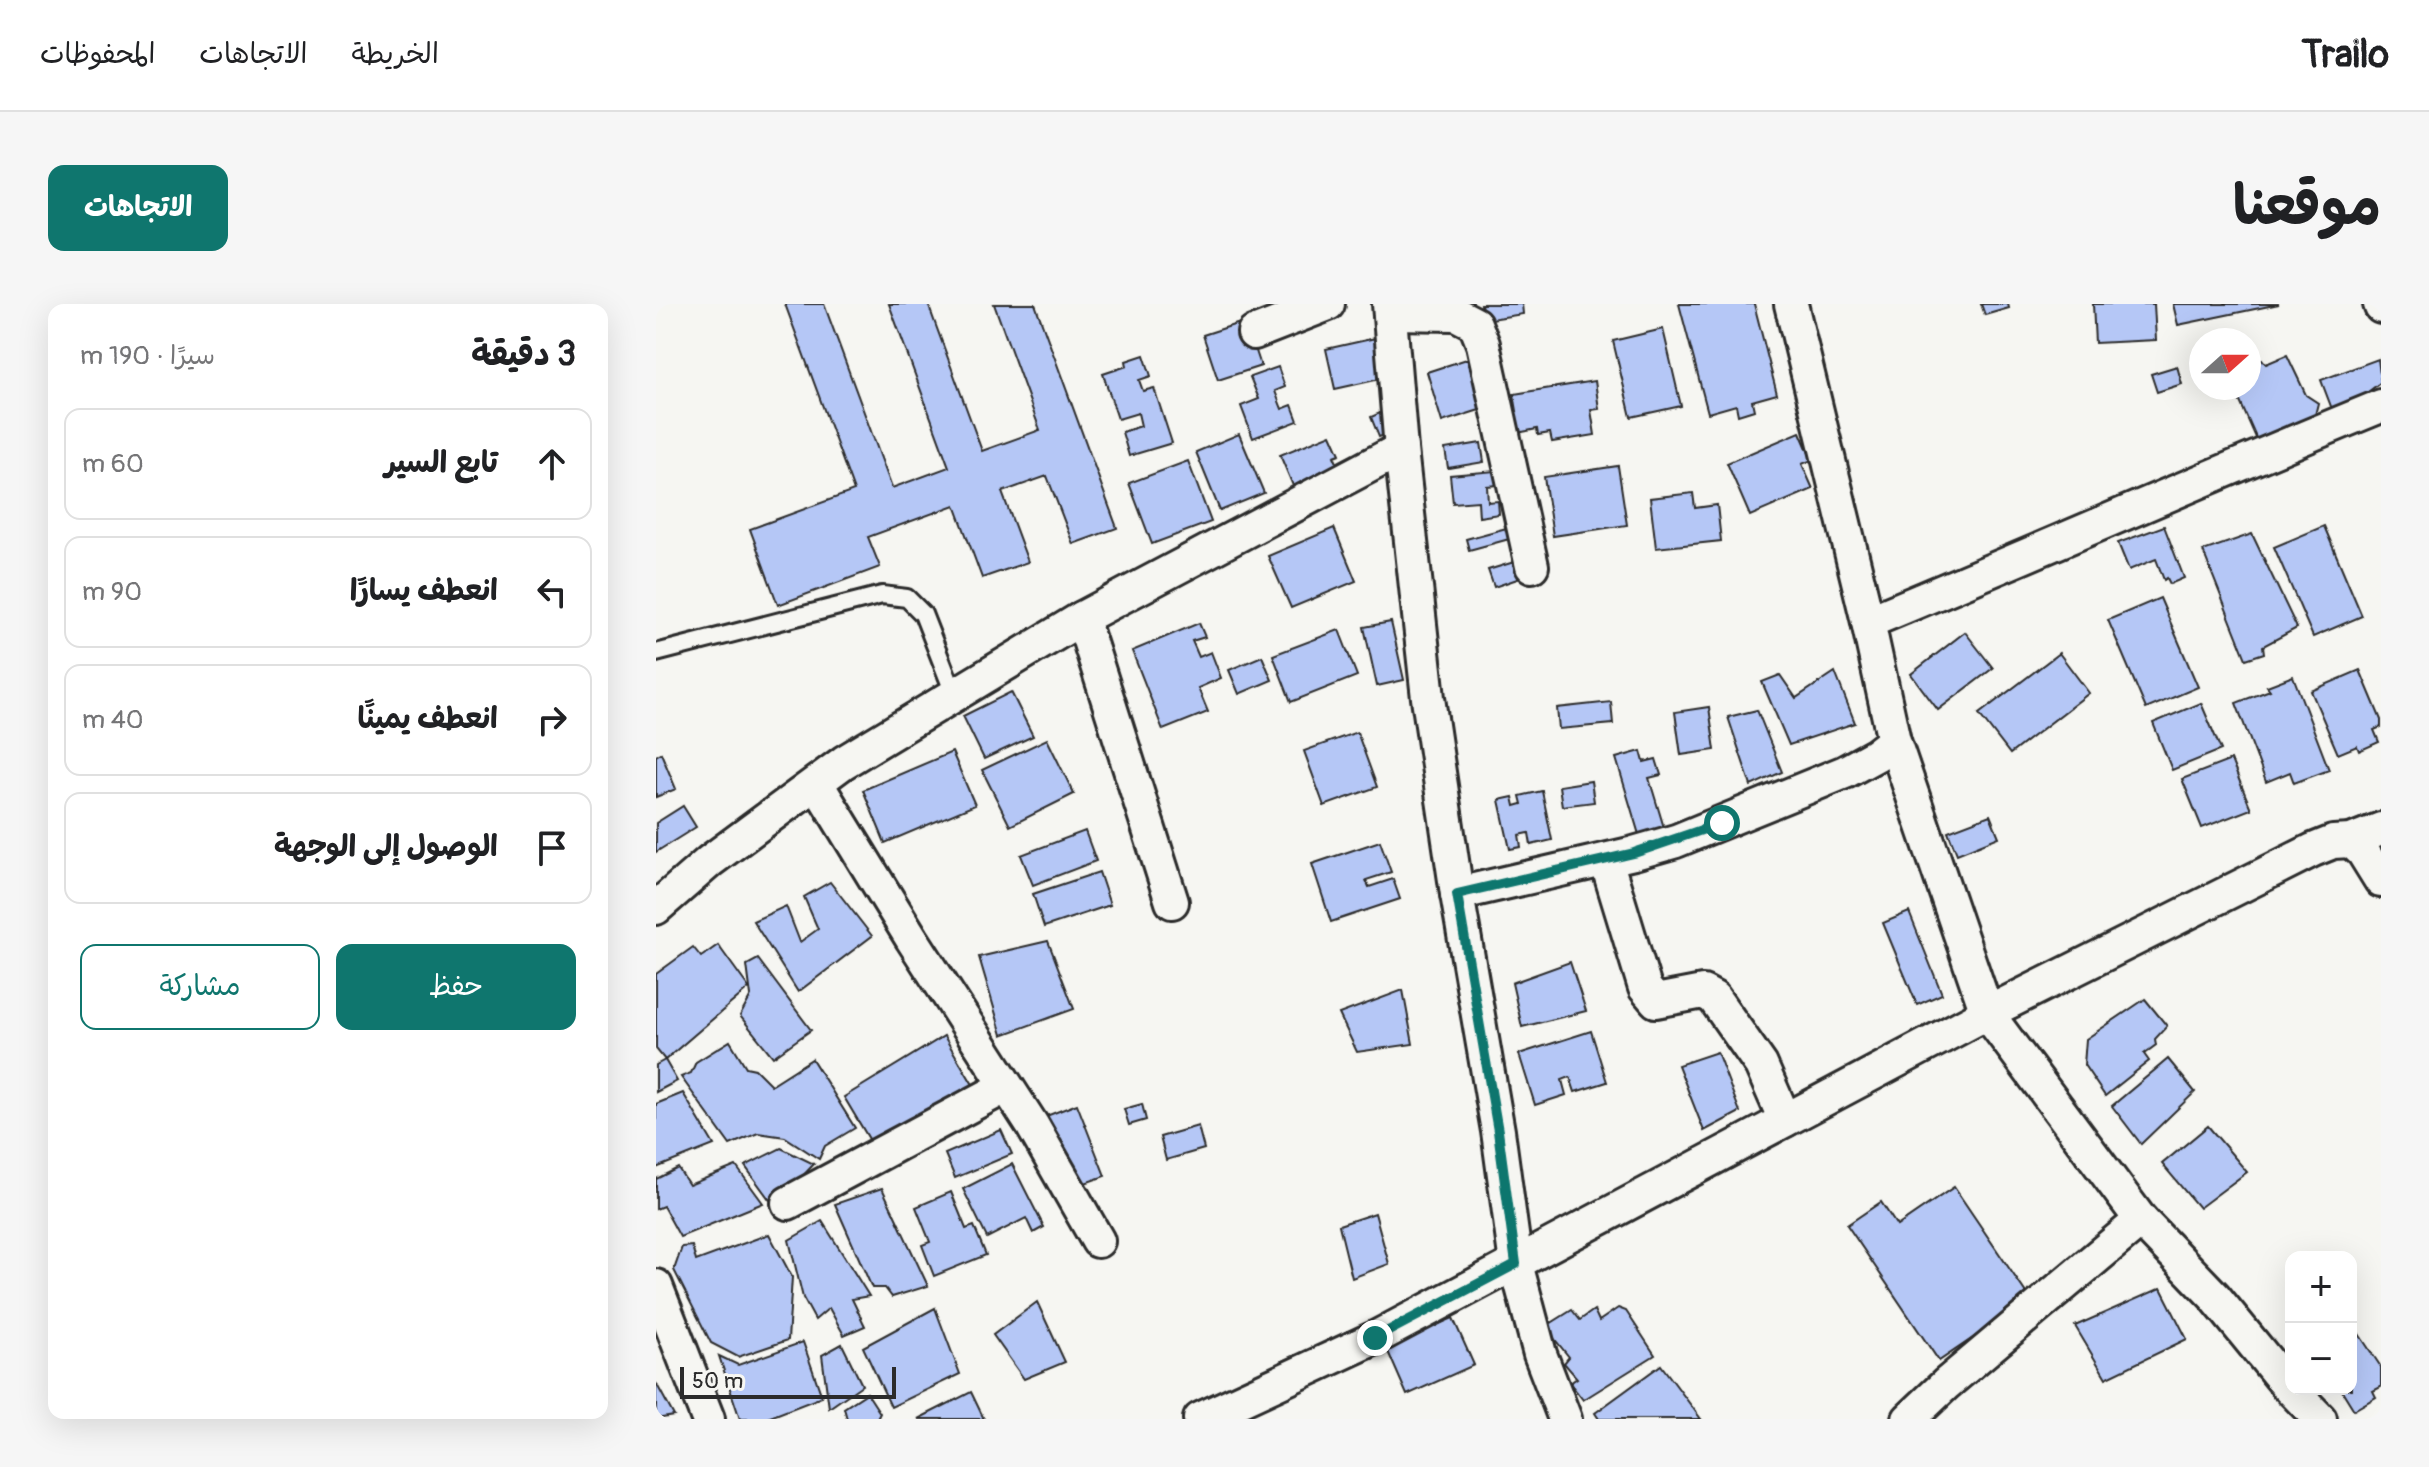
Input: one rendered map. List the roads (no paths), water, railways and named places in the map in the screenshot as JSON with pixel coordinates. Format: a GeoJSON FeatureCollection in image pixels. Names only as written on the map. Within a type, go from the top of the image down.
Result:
{"type":"FeatureCollection","features":[{"type":"Feature","properties":{"kind":"street"},"geometry":{"type":"LineString","coordinates":[[1254,333],[1328,304]]}},
{"type":"Feature","properties":{"kind":"street"},"geometry":{"type":"LineString","coordinates":[[1791,304],[1894,741],[1987,1013],[2141,1220],[2215,1297],[2286,1384],[2320,1419]]}},
{"type":"Feature","properties":{"kind":"street"},"geometry":{"type":"LineString","coordinates":[[1532,566],[1483,344],[1475,324],[1456,314],[1389,308],[1428,698],[1457,894],[1498,1131],[1516,1264],[1540,1354],[1565,1419]]}},
{"type":"Feature","properties":{"kind":"street"},"geometry":{"type":"LineString","coordinates":[[1868,622],[2054,545],[2218,472],[2381,406]]}},
{"type":"Feature","properties":{"kind":"street"},"geometry":{"type":"LineString","coordinates":[[656,908],[710,861],[844,762],[1082,618],[1401,449]]}},
{"type":"Feature","properties":{"kind":"street"},"geometry":{"type":"LineString","coordinates":[[1082,618],[1172,902]]}},
{"type":"Feature","properties":{"kind":"street"},"geometry":{"type":"LineString","coordinates":[[1457,894],[1676,841],[1845,772],[1894,741]]}},
{"type":"Feature","properties":{"kind":"street"},"geometry":{"type":"LineString","coordinates":[[817,784],[1068,1185],[1098,1241]]}},
{"type":"Feature","properties":{"kind":"street"},"geometry":{"type":"LineString","coordinates":[[1217,1416],[1375,1338],[1987,1013],[2313,850],[2333,842],[2351,841],[2381,829]]}},
{"type":"Feature","properties":{"kind":"street"},"geometry":{"type":"LineString","coordinates":[[2351,841],[2363,852],[2381,881]]}},
{"type":"Feature","properties":{"kind":"street"},"geometry":{"type":"LineString","coordinates":[[1606,860],[1645,988],[1656,1001],[1703,992],[1714,998],[1761,1065],[1785,1120]]}},
{"type":"Feature","properties":{"kind":"street"},"geometry":{"type":"LineString","coordinates":[[788,1203],[1005,1087]]}},
{"type":"Feature","properties":{"kind":"street"},"geometry":{"type":"LineString","coordinates":[[1909,1419],[1946,1384],[2141,1220]]}},
{"type":"Feature","properties":{"kind":"street"},"geometry":{"type":"LineString","coordinates":[[656,1286],[708,1419]]}},
{"type":"Feature","properties":{"kind":"lane"},"geometry":{"type":"LineString","coordinates":[[656,653],[882,595],[907,598],[923,614],[955,696]]}}]}
